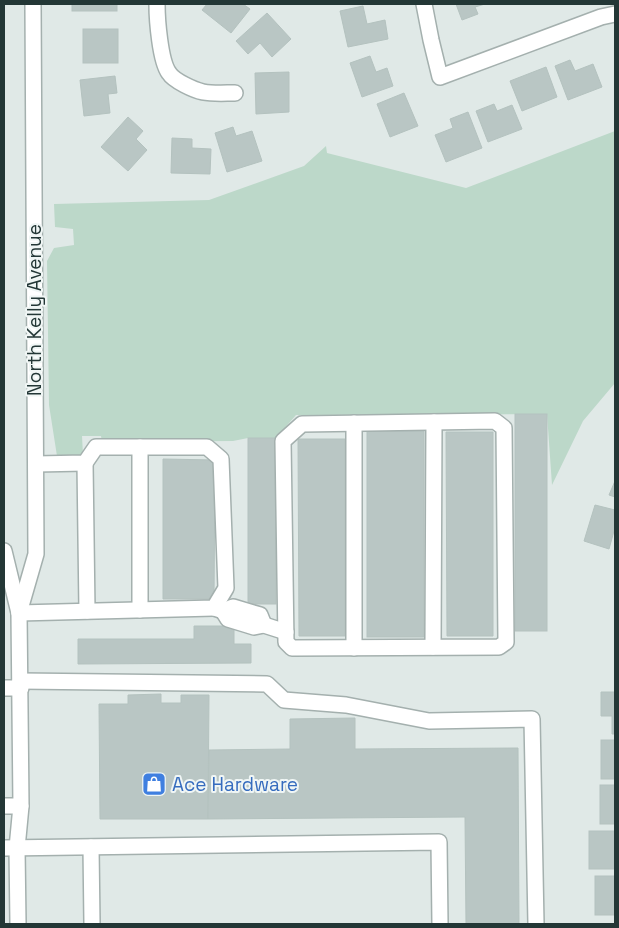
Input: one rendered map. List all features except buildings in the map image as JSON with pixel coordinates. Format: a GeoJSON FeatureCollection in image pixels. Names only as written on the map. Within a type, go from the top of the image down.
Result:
{"type":"FeatureCollection","features":[{"type":"Feature","properties":{"kind":"street","name":"North Kelly Avenue"},"geometry":{"type":"LineString","coordinates":[[19,613],[36,554],[33,4]]}},
{"type":"Feature","properties":{"kind":"street"},"geometry":{"type":"LineString","coordinates":[[157,4],[161,48],[169,73],[184,85],[204,92],[235,92]]}},
{"type":"Feature","properties":{"kind":"street"},"geometry":{"type":"LineString","coordinates":[[424,4],[430,40],[440,77],[592,20],[615,14]]}},
{"type":"Feature","properties":{"kind":"street"},"geometry":{"type":"LineString","coordinates":[[495,421],[504,428],[506,642],[499,647],[292,648],[286,642],[283,441],[302,424],[434,422],[495,421]]}},
{"type":"Feature","properties":{"kind":"street"},"geometry":{"type":"LineString","coordinates":[[434,422],[434,647]]}},
{"type":"Feature","properties":{"kind":"street"},"geometry":{"type":"LineString","coordinates":[[354,423],[354,648]]}},
{"type":"Feature","properties":{"kind":"street"},"geometry":{"type":"LineString","coordinates":[[88,611],[85,463],[96,447],[208,447],[221,459],[226,588],[218,609]]}},
{"type":"Feature","properties":{"kind":"street"},"geometry":{"type":"LineString","coordinates":[[140,447],[140,610]]}},
{"type":"Feature","properties":{"kind":"street"},"geometry":{"type":"LineString","coordinates":[[36,464],[85,463]]}},
{"type":"Feature","properties":{"kind":"street","name":"North Kelly Avenue"},"geometry":{"type":"LineString","coordinates":[[4,551],[19,613],[21,806],[10,848],[18,924]]}},
{"type":"Feature","properties":{"kind":"street"},"geometry":{"type":"LineString","coordinates":[[19,613],[218,609],[233,607],[260,615],[264,625],[286,632]]}},
{"type":"Feature","properties":{"kind":"street"},"geometry":{"type":"LineString","coordinates":[[4,688],[20,684],[267,684],[284,700],[346,705],[429,721],[532,719],[536,924]]}},
{"type":"Feature","properties":{"kind":"street"},"geometry":{"type":"LineString","coordinates":[[4,806],[21,806]]}},
{"type":"Feature","properties":{"kind":"street"},"geometry":{"type":"LineString","coordinates":[[10,848],[439,842],[440,924]]}},
{"type":"Feature","properties":{"kind":"street"},"geometry":{"type":"LineString","coordinates":[[91,847],[92,924]]}},
{"type":"Feature","properties":{"kind":"green space"},"geometry":{"type":"Polygon","coordinates":[[[615,131],[615,383],[583,421],[552,485],[547,414],[296,415],[276,438],[248,438],[233,441],[102,442],[101,436],[82,436],[83,455],[73,457],[57,456],[49,405],[47,261],[54,248],[74,245],[73,229],[55,227],[54,204],[209,200],[304,166],[326,146],[327,153],[466,188],[615,131]]]}},
{"type":"Feature","properties":{"kind":"place","name":"Ace Hardware"},"geometry":{"type":"Point","coordinates":[154,784]}}]}
